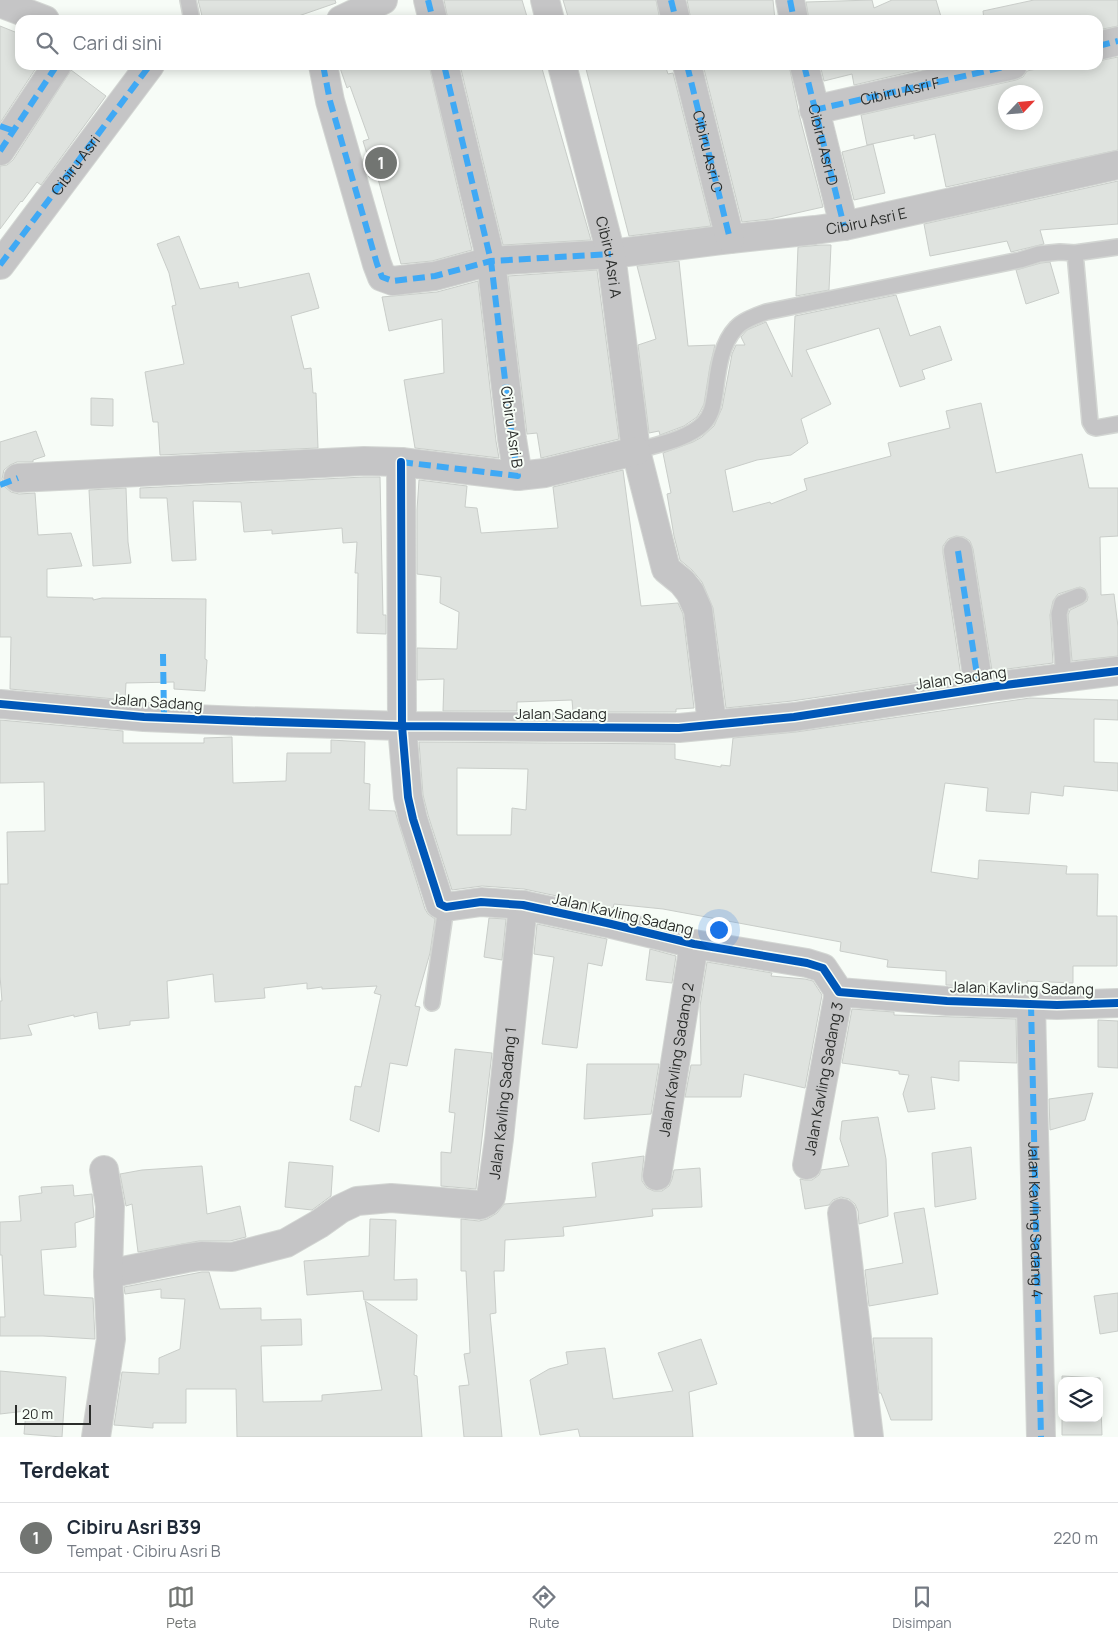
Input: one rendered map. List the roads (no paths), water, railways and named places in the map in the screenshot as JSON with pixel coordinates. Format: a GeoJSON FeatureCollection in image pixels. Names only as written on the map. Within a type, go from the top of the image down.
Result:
{"type":"FeatureCollection","features":[{"type":"Feature","properties":{"kind":"street"},"geometry":{"type":"LineString","coordinates":[[352,15],[383,0]]}},
{"type":"Feature","properties":{"kind":"street"},"geometry":{"type":"LineString","coordinates":[[428,0],[432,15]]}},
{"type":"Feature","properties":{"kind":"street"},"geometry":{"type":"LineString","coordinates":[[545,0],[549,15]]}},
{"type":"Feature","properties":{"kind":"street"},"geometry":{"type":"LineString","coordinates":[[671,0],[675,15]]}},
{"type":"Feature","properties":{"kind":"street"},"geometry":{"type":"LineString","coordinates":[[790,0],[793,15]]}},
{"type":"Feature","properties":{"kind":"street"},"geometry":{"type":"LineString","coordinates":[[0,3],[31,15]]}},
{"type":"Feature","properties":{"kind":"street"},"geometry":{"type":"LineString","coordinates":[[1103,45],[1118,41]]}},
{"type":"Feature","properties":{"kind":"street"},"geometry":{"type":"LineString","coordinates":[[5,136],[53,70]]}},
{"type":"Feature","properties":{"kind":"street","name":"Cibiru Asri"},"geometry":{"type":"LineString","coordinates":[[0,265],[146,70]]}},
{"type":"Feature","properties":{"kind":"street"},"geometry":{"type":"LineString","coordinates":[[324,70],[330,101],[382,277],[393,280],[436,276],[491,261],[611,254]]}},
{"type":"Feature","properties":{"kind":"street","name":"Cibiru Asri B"},"geometry":{"type":"LineString","coordinates":[[18,478],[364,461],[401,462],[518,476],[491,261],[445,70]]}},
{"type":"Feature","properties":{"kind":"street","name":"Cibiru Asri A"},"geometry":{"type":"LineString","coordinates":[[563,70],[611,254],[636,451],[666,569],[682,582],[690,592],[698,610],[712,724]]}},
{"type":"Feature","properties":{"kind":"street","name":"Cibiru Asri C"},"geometry":{"type":"LineString","coordinates":[[688,70],[730,238]]}},
{"type":"Feature","properties":{"kind":"street","name":"Cibiru Asri D"},"geometry":{"type":"LineString","coordinates":[[805,70],[844,226]]}},
{"type":"Feature","properties":{"kind":"street","name":"Cibiru Asri F"},"geometry":{"type":"LineString","coordinates":[[814,110],[991,70]]}},
{"type":"Feature","properties":{"kind":"street","name":"Cibiru Asri E"},"geometry":{"type":"LineString","coordinates":[[611,254],[730,238],[844,226],[1118,165]]}},
{"type":"Feature","properties":{"kind":"street"},"geometry":{"type":"LineString","coordinates":[[518,476],[545,473],[636,451]]}},
{"type":"Feature","properties":{"kind":"street"},"geometry":{"type":"LineString","coordinates":[[401,462],[402,726],[408,797],[413,819],[440,904],[446,907]]}},
{"type":"Feature","properties":{"kind":"street"},"geometry":{"type":"LineString","coordinates":[[958,551],[979,688]]}},
{"type":"Feature","properties":{"kind":"street","name":"Jalan Sadang"},"geometry":{"type":"LineString","coordinates":[[0,704],[144,716],[402,726],[679,728],[794,717],[979,688],[1118,670]]}},
{"type":"Feature","properties":{"kind":"street","name":"Jalan Kavling Sadang"},"geometry":{"type":"LineString","coordinates":[[446,907],[481,902],[522,905],[694,944],[807,963],[823,968],[839,992],[947,1001],[1031,1004],[1118,1003]]}},
{"type":"Feature","properties":{"kind":"street","name":"Jalan Kavling Sadang 1"},"geometry":{"type":"LineString","coordinates":[[108,1274],[201,1256],[232,1257],[286,1243],[319,1224],[340,1209],[357,1201],[391,1198],[480,1205],[486,1202],[491,1197],[499,1139],[522,905]]}},
{"type":"Feature","properties":{"kind":"street","name":"Jalan Kavling Sadang 2"},"geometry":{"type":"LineString","coordinates":[[658,1176],[694,944]]}},
{"type":"Feature","properties":{"kind":"street","name":"Jalan Kavling Sadang 3"},"geometry":{"type":"LineString","coordinates":[[807,1165],[839,992]]}},
{"type":"Feature","properties":{"kind":"street","name":"Jalan Kavling Sadang 4"},"geometry":{"type":"LineString","coordinates":[[1031,1004],[1041,1437]]}},
{"type":"Feature","properties":{"kind":"street"},"geometry":{"type":"LineString","coordinates":[[96,1437],[111,1339],[108,1274],[110,1206],[104,1170]]}},
{"type":"Feature","properties":{"kind":"street"},"geometry":{"type":"LineString","coordinates":[[842,1214],[869,1437]]}},
{"type":"Feature","properties":{"kind":"lane"},"geometry":{"type":"LineString","coordinates":[[188,0],[191,15]]}},
{"type":"Feature","properties":{"kind":"lane"},"geometry":{"type":"LineString","coordinates":[[636,451],[686,436],[703,424],[712,412],[719,362],[727,343],[736,328],[750,318],[766,312],[1020,260],[1039,254],[1075,253],[1118,247]]}},
{"type":"Feature","properties":{"kind":"lane"},"geometry":{"type":"LineString","coordinates":[[1075,253],[1090,422],[1096,428],[1118,424]]}},
{"type":"Feature","properties":{"kind":"lane"},"geometry":{"type":"LineString","coordinates":[[1064,678],[1059,614],[1062,603],[1079,596]]}},
{"type":"Feature","properties":{"kind":"lane"},"geometry":{"type":"LineString","coordinates":[[432,1003],[446,907]]}},
{"type":"Feature","properties":{"kind":"place","name":"Cibiru Asri B39"},"geometry":{"type":"Point","coordinates":[381,163]}}]}
